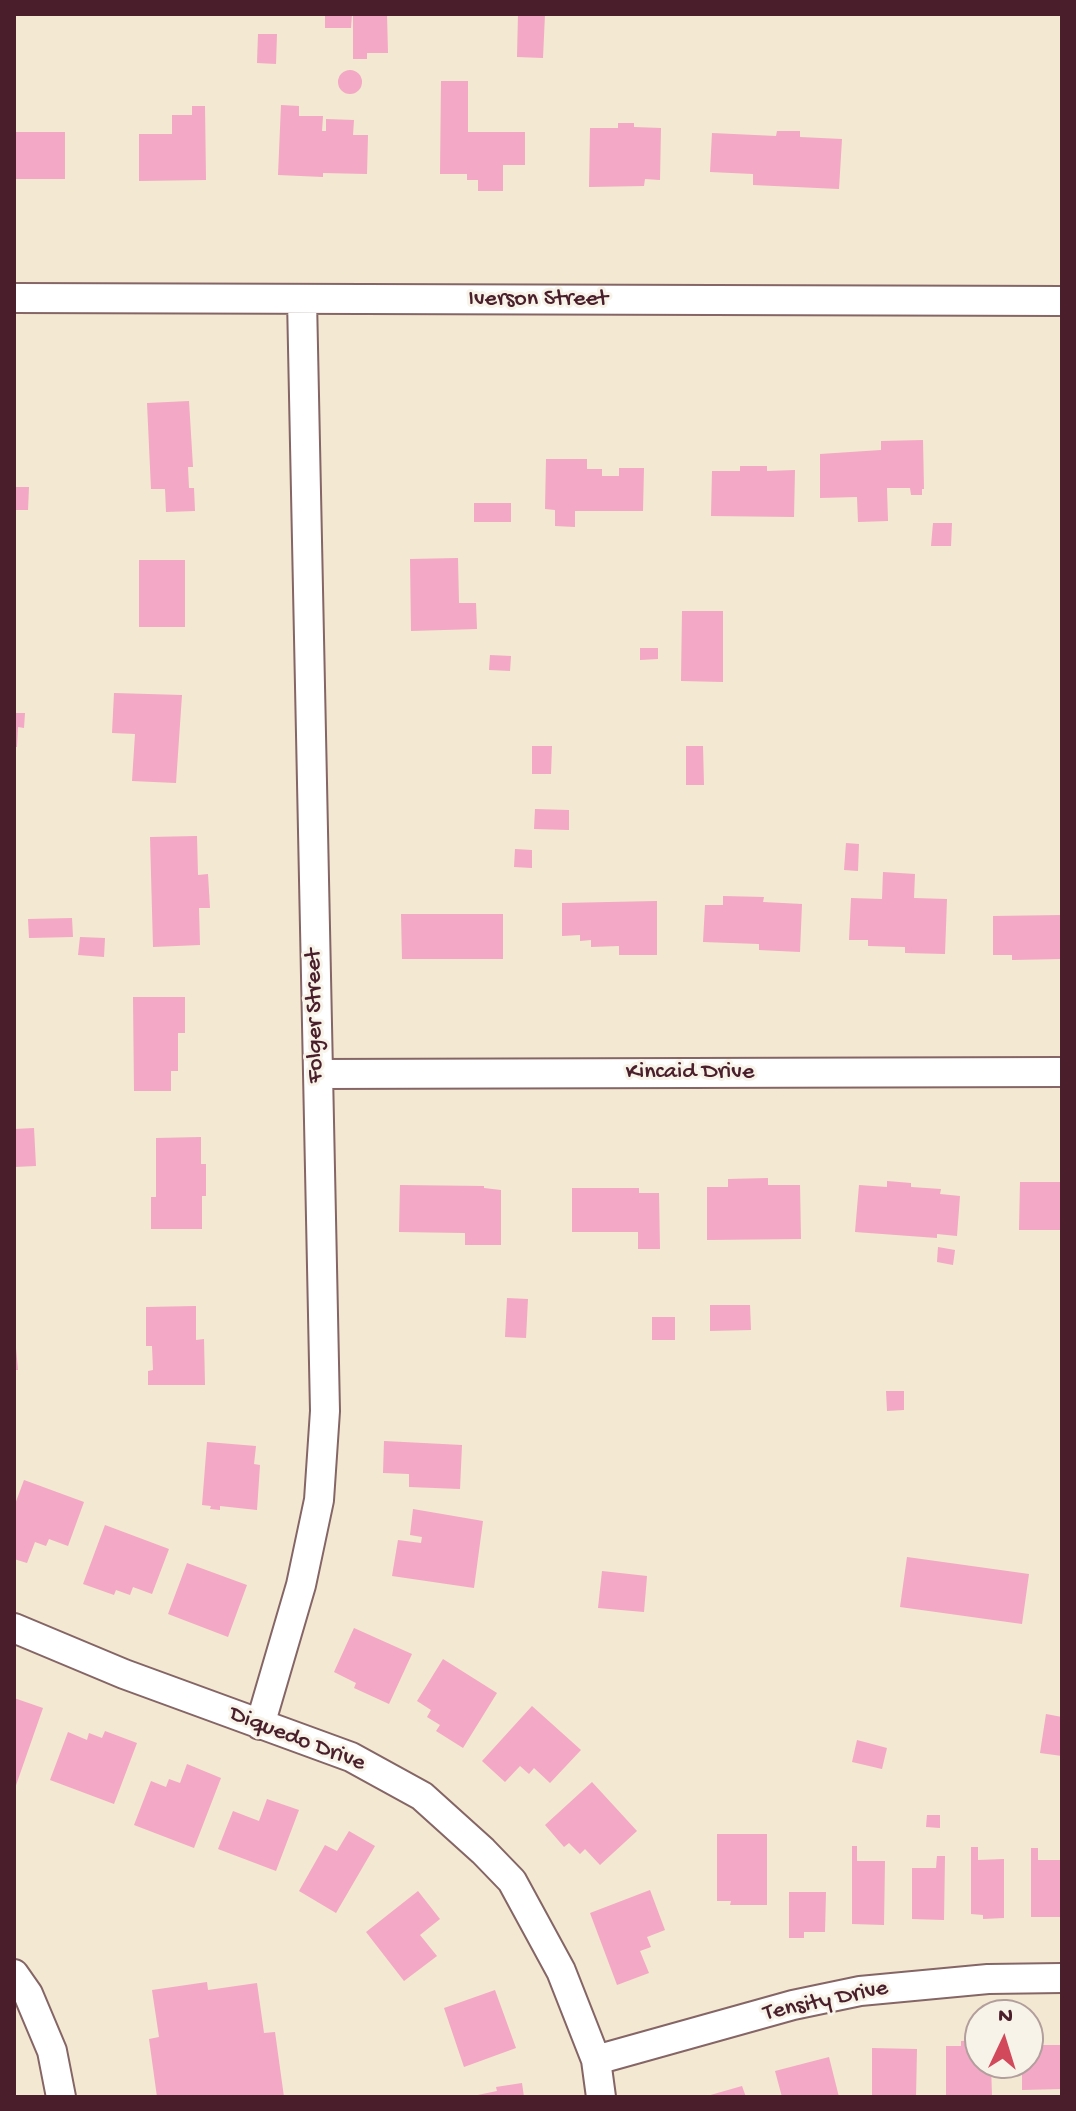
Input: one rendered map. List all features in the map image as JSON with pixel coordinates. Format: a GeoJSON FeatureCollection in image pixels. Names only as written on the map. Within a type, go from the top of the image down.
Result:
{"type":"FeatureCollection","features":[{"type":"Feature","properties":{"kind":"street","name":"Iverson Street"},"geometry":{"type":"LineString","coordinates":[[14,298],[1062,301]]}},
{"type":"Feature","properties":{"kind":"street","name":"Folger Street"},"geometry":{"type":"LineString","coordinates":[[260,1725],[301,1585],[319,1500],[325,1411],[302,299]]}},
{"type":"Feature","properties":{"kind":"street","name":"Kincaid Drive"},"geometry":{"type":"LineString","coordinates":[[318,1074],[1062,1072]]}},
{"type":"Feature","properties":{"kind":"street","name":"Diquedo Drive"},"geometry":{"type":"LineString","coordinates":[[14,1628],[124,1674],[351,1757],[422,1796],[512,1881],[561,1971],[596,2060],[601,2097]]}},
{"type":"Feature","properties":{"kind":"street"},"geometry":{"type":"LineString","coordinates":[[14,1974],[28,1994],[52,2051],[61,2097]]}},
{"type":"Feature","properties":{"kind":"street","name":"Tensity Drive"},"geometry":{"type":"LineString","coordinates":[[596,2060],[793,2005],[860,1991],[988,1979],[1062,1978]]}},
{"type":"Feature","properties":{"kind":"building"},"geometry":{"type":"Polygon","coordinates":[[[325,14],[352,14],[351,28],[325,28],[325,14]]]}},
{"type":"Feature","properties":{"kind":"building"},"geometry":{"type":"Polygon","coordinates":[[[353,14],[387,14],[388,53],[367,53],[367,59],[353,59],[353,14]]]}},
{"type":"Feature","properties":{"kind":"building"},"geometry":{"type":"Polygon","coordinates":[[[518,14],[545,14],[543,58],[517,57],[518,14]]]}},
{"type":"Feature","properties":{"kind":"building"},"geometry":{"type":"Polygon","coordinates":[[[258,34],[277,34],[276,64],[257,63],[258,34]]]}},
{"type":"Feature","properties":{"kind":"building"},"geometry":{"type":"Polygon","coordinates":[[[350,70],[359,73],[362,82],[359,91],[350,94],[341,91],[338,82],[341,73],[350,70]]]}},
{"type":"Feature","properties":{"kind":"building"},"geometry":{"type":"Polygon","coordinates":[[[441,81],[468,81],[468,132],[525,132],[525,165],[503,165],[503,191],[478,191],[478,180],[467,180],[467,174],[440,174],[441,81]]]}},
{"type":"Feature","properties":{"kind":"building"},"geometry":{"type":"Polygon","coordinates":[[[281,105],[299,106],[299,116],[323,116],[322,131],[326,131],[326,119],[354,120],[353,135],[368,135],[367,174],[323,173],[323,177],[278,175],[281,105]]]}},
{"type":"Feature","properties":{"kind":"building"},"geometry":{"type":"Polygon","coordinates":[[[192,106],[205,106],[206,180],[139,181],[139,134],[172,134],[172,115],[192,115],[192,106]]]}},
{"type":"Feature","properties":{"kind":"building"},"geometry":{"type":"Polygon","coordinates":[[[618,123],[661,128],[660,180],[645,179],[644,186],[589,187],[590,128],[618,128],[618,123]]]}},
{"type":"Feature","properties":{"kind":"building"},"geometry":{"type":"Polygon","coordinates":[[[777,131],[800,131],[800,137],[842,139],[839,189],[753,185],[753,174],[710,172],[712,133],[776,136],[777,131]]]}},
{"type":"Feature","properties":{"kind":"building"},"geometry":{"type":"Polygon","coordinates":[[[14,132],[65,132],[65,179],[14,179],[14,132]]]}},
{"type":"Feature","properties":{"kind":"building"},"geometry":{"type":"Polygon","coordinates":[[[189,401],[193,467],[188,467],[189,488],[194,488],[195,511],[166,512],[165,489],[151,489],[147,403],[189,401]]]}},
{"type":"Feature","properties":{"kind":"building"},"geometry":{"type":"Polygon","coordinates":[[[923,440],[922,495],[911,495],[910,488],[887,488],[888,521],[858,522],[857,497],[820,498],[820,454],[881,450],[881,441],[923,440]]]}},
{"type":"Feature","properties":{"kind":"building"},"geometry":{"type":"Polygon","coordinates":[[[546,459],[587,459],[587,469],[602,469],[602,476],[619,476],[619,468],[644,468],[643,511],[575,511],[575,527],[555,526],[555,510],[545,509],[546,459]]]}},
{"type":"Feature","properties":{"kind":"building"},"geometry":{"type":"Polygon","coordinates":[[[740,466],[767,466],[767,471],[795,470],[794,517],[711,516],[712,471],[740,471],[740,466]]]}},
{"type":"Feature","properties":{"kind":"building"},"geometry":{"type":"Polygon","coordinates":[[[14,487],[29,487],[28,510],[14,510],[14,487]]]}},
{"type":"Feature","properties":{"kind":"building"},"geometry":{"type":"Polygon","coordinates":[[[474,503],[511,503],[511,522],[474,522],[474,503]]]}},
{"type":"Feature","properties":{"kind":"building"},"geometry":{"type":"Polygon","coordinates":[[[933,523],[952,523],[951,546],[931,546],[933,523]]]}},
{"type":"Feature","properties":{"kind":"building"},"geometry":{"type":"Polygon","coordinates":[[[458,558],[459,603],[476,603],[477,629],[411,631],[410,559],[458,558]]]}},
{"type":"Feature","properties":{"kind":"building"},"geometry":{"type":"Polygon","coordinates":[[[139,560],[185,560],[185,627],[139,627],[139,560]]]}},
{"type":"Feature","properties":{"kind":"building"},"geometry":{"type":"Polygon","coordinates":[[[682,611],[723,611],[723,682],[681,681],[682,611]]]}},
{"type":"Feature","properties":{"kind":"building"},"geometry":{"type":"Polygon","coordinates":[[[640,648],[658,648],[658,659],[640,660],[640,648]]]}},
{"type":"Feature","properties":{"kind":"building"},"geometry":{"type":"Polygon","coordinates":[[[490,655],[511,656],[510,671],[489,670],[490,655]]]}},
{"type":"Feature","properties":{"kind":"building"},"geometry":{"type":"Polygon","coordinates":[[[114,693],[182,695],[176,783],[132,781],[135,734],[112,733],[114,693]]]}},
{"type":"Feature","properties":{"kind":"building"},"geometry":{"type":"Polygon","coordinates":[[[14,713],[25,713],[24,728],[18,727],[17,747],[14,747],[14,713]]]}},
{"type":"Feature","properties":{"kind":"building"},"geometry":{"type":"Polygon","coordinates":[[[532,746],[552,746],[551,774],[532,774],[532,746]]]}},
{"type":"Feature","properties":{"kind":"building"},"geometry":{"type":"Polygon","coordinates":[[[686,746],[703,746],[704,785],[686,785],[686,746]]]}},
{"type":"Feature","properties":{"kind":"building"},"geometry":{"type":"Polygon","coordinates":[[[535,809],[569,810],[569,830],[534,829],[535,809]]]}},
{"type":"Feature","properties":{"kind":"building"},"geometry":{"type":"Polygon","coordinates":[[[197,836],[198,875],[208,874],[210,908],[199,908],[200,945],[153,947],[150,837],[197,836]]]}},
{"type":"Feature","properties":{"kind":"building"},"geometry":{"type":"Polygon","coordinates":[[[846,843],[859,844],[858,871],[844,870],[846,843]]]}},
{"type":"Feature","properties":{"kind":"building"},"geometry":{"type":"Polygon","coordinates":[[[515,849],[532,850],[532,868],[514,867],[515,849]]]}},
{"type":"Feature","properties":{"kind":"building"},"geometry":{"type":"Polygon","coordinates":[[[883,872],[915,874],[914,898],[947,899],[945,954],[905,953],[905,947],[868,946],[868,940],[849,940],[851,898],[882,899],[883,872]]]}},
{"type":"Feature","properties":{"kind":"building"},"geometry":{"type":"Polygon","coordinates":[[[723,896],[764,897],[763,902],[802,904],[800,952],[759,950],[759,944],[703,942],[705,905],[723,905],[723,896]]]}},
{"type":"Feature","properties":{"kind":"building"},"geometry":{"type":"Polygon","coordinates":[[[657,901],[657,955],[619,955],[619,946],[591,947],[591,940],[580,941],[580,935],[562,936],[562,903],[657,901]]]}},
{"type":"Feature","properties":{"kind":"building"},"geometry":{"type":"Polygon","coordinates":[[[401,914],[503,914],[503,959],[402,959],[401,914]]]}},
{"type":"Feature","properties":{"kind":"building"},"geometry":{"type":"Polygon","coordinates":[[[1062,915],[1062,959],[1012,960],[1012,955],[993,955],[993,916],[1062,915]]]}},
{"type":"Feature","properties":{"kind":"building"},"geometry":{"type":"Polygon","coordinates":[[[72,918],[73,937],[29,938],[28,919],[72,918]]]}},
{"type":"Feature","properties":{"kind":"building"},"geometry":{"type":"Polygon","coordinates":[[[80,937],[105,938],[104,957],[78,955],[80,937]]]}},
{"type":"Feature","properties":{"kind":"building"},"geometry":{"type":"Polygon","coordinates":[[[133,997],[185,997],[185,1033],[178,1033],[178,1071],[171,1071],[171,1091],[134,1091],[133,997]]]}},
{"type":"Feature","properties":{"kind":"building"},"geometry":{"type":"Polygon","coordinates":[[[34,1128],[36,1166],[14,1167],[14,1129],[34,1128]]]}},
{"type":"Feature","properties":{"kind":"building"},"geometry":{"type":"Polygon","coordinates":[[[201,1137],[201,1164],[206,1164],[202,1229],[151,1229],[151,1197],[156,1197],[156,1138],[201,1137]]]}},
{"type":"Feature","properties":{"kind":"building"},"geometry":{"type":"Polygon","coordinates":[[[768,1178],[768,1185],[800,1185],[801,1239],[707,1240],[707,1187],[728,1187],[728,1179],[768,1178]]]}},
{"type":"Feature","properties":{"kind":"building"},"geometry":{"type":"Polygon","coordinates":[[[887,1181],[911,1183],[911,1187],[941,1189],[940,1194],[960,1196],[957,1236],[937,1234],[937,1238],[855,1232],[859,1185],[887,1187],[887,1181]]]}},
{"type":"Feature","properties":{"kind":"building"},"geometry":{"type":"Polygon","coordinates":[[[1020,1182],[1062,1182],[1062,1230],[1019,1230],[1020,1182]]]}},
{"type":"Feature","properties":{"kind":"building"},"geometry":{"type":"Polygon","coordinates":[[[400,1185],[484,1186],[501,1190],[501,1245],[465,1245],[465,1233],[399,1232],[400,1185]]]}},
{"type":"Feature","properties":{"kind":"building"},"geometry":{"type":"Polygon","coordinates":[[[572,1188],[639,1188],[639,1193],[659,1193],[660,1249],[638,1249],[638,1232],[572,1232],[572,1188]]]}},
{"type":"Feature","properties":{"kind":"building"},"geometry":{"type":"Polygon","coordinates":[[[938,1247],[955,1250],[953,1265],[937,1262],[938,1247]]]}},
{"type":"Feature","properties":{"kind":"building"},"geometry":{"type":"Polygon","coordinates":[[[507,1298],[528,1299],[526,1338],[505,1337],[507,1298]]]}},
{"type":"Feature","properties":{"kind":"building"},"geometry":{"type":"Polygon","coordinates":[[[710,1305],[750,1305],[751,1330],[710,1331],[710,1305]]]}},
{"type":"Feature","properties":{"kind":"building"},"geometry":{"type":"Polygon","coordinates":[[[196,1306],[196,1340],[204,1339],[205,1385],[148,1385],[148,1371],[153,1370],[152,1346],[146,1346],[146,1307],[196,1306]]]}},
{"type":"Feature","properties":{"kind":"building"},"geometry":{"type":"Polygon","coordinates":[[[652,1317],[675,1317],[675,1340],[652,1340],[652,1317]]]}},
{"type":"Feature","properties":{"kind":"building"},"geometry":{"type":"Polygon","coordinates":[[[16,1348],[18,1370],[14,1370],[16,1348]]]}},
{"type":"Feature","properties":{"kind":"building"},"geometry":{"type":"Polygon","coordinates":[[[886,1391],[904,1391],[904,1410],[887,1411],[886,1391]]]}},
{"type":"Feature","properties":{"kind":"building"},"geometry":{"type":"Polygon","coordinates":[[[384,1441],[462,1445],[460,1489],[409,1487],[409,1474],[383,1473],[384,1441]]]}},
{"type":"Feature","properties":{"kind":"building"},"geometry":{"type":"Polygon","coordinates":[[[207,1442],[256,1446],[254,1464],[260,1465],[257,1510],[220,1506],[220,1510],[202,1505],[207,1442]]]}},
{"type":"Feature","properties":{"kind":"building"},"geometry":{"type":"Polygon","coordinates":[[[24,1480],[84,1502],[68,1546],[49,1539],[46,1546],[35,1542],[27,1563],[14,1559],[14,1507],[24,1480]]]}},
{"type":"Feature","properties":{"kind":"building"},"geometry":{"type":"Polygon","coordinates":[[[413,1509],[483,1521],[474,1588],[392,1576],[398,1540],[421,1543],[422,1537],[410,1535],[413,1509]]]}},
{"type":"Feature","properties":{"kind":"building"},"geometry":{"type":"Polygon","coordinates":[[[105,1525],[169,1549],[152,1594],[133,1587],[130,1595],[116,1590],[114,1595],[83,1584],[105,1525]]]}},
{"type":"Feature","properties":{"kind":"building"},"geometry":{"type":"Polygon","coordinates":[[[907,1557],[1029,1574],[1022,1624],[900,1607],[907,1557]]]}},
{"type":"Feature","properties":{"kind":"building"},"geometry":{"type":"Polygon","coordinates":[[[187,1563],[247,1585],[228,1637],[168,1614],[187,1563]]]}},
{"type":"Feature","properties":{"kind":"building"},"geometry":{"type":"Polygon","coordinates":[[[602,1571],[647,1576],[644,1612],[598,1608],[602,1571]]]}},
{"type":"Feature","properties":{"kind":"building"},"geometry":{"type":"Polygon","coordinates":[[[354,1628],[412,1654],[389,1704],[354,1688],[356,1683],[334,1672],[354,1628]]]}},
{"type":"Feature","properties":{"kind":"building"},"geometry":{"type":"Polygon","coordinates":[[[443,1659],[497,1693],[463,1748],[436,1731],[440,1725],[427,1717],[431,1710],[417,1701],[443,1659]]]}},
{"type":"Feature","properties":{"kind":"building"},"geometry":{"type":"Polygon","coordinates":[[[14,1698],[43,1708],[14,1791],[14,1698]]]}},
{"type":"Feature","properties":{"kind":"building"},"geometry":{"type":"Polygon","coordinates":[[[532,1706],[581,1750],[550,1783],[534,1768],[529,1774],[520,1766],[505,1782],[482,1761],[532,1706]]]}},
{"type":"Feature","properties":{"kind":"building"},"geometry":{"type":"Polygon","coordinates":[[[1046,1714],[1062,1717],[1062,1756],[1040,1753],[1046,1714]]]}},
{"type":"Feature","properties":{"kind":"building"},"geometry":{"type":"Polygon","coordinates":[[[105,1731],[137,1743],[114,1804],[50,1780],[68,1732],[87,1740],[89,1733],[102,1738],[105,1731]]]}},
{"type":"Feature","properties":{"kind":"building"},"geometry":{"type":"Polygon","coordinates":[[[857,1740],[887,1748],[882,1769],[852,1762],[857,1740]]]}},
{"type":"Feature","properties":{"kind":"building"},"geometry":{"type":"Polygon","coordinates":[[[187,1764],[221,1778],[194,1848],[134,1825],[151,1781],[166,1787],[169,1779],[180,1783],[187,1764]]]}},
{"type":"Feature","properties":{"kind":"building"},"geometry":{"type":"Polygon","coordinates":[[[592,1782],[637,1831],[600,1865],[585,1849],[580,1854],[569,1843],[564,1847],[545,1825],[592,1782]]]}},
{"type":"Feature","properties":{"kind":"building"},"geometry":{"type":"Polygon","coordinates":[[[267,1799],[299,1810],[276,1871],[218,1849],[233,1811],[259,1821],[267,1799]]]}},
{"type":"Feature","properties":{"kind":"building"},"geometry":{"type":"Polygon","coordinates":[[[927,1815],[940,1815],[940,1828],[926,1827],[927,1815]]]}},
{"type":"Feature","properties":{"kind":"building"},"geometry":{"type":"Polygon","coordinates":[[[349,1831],[375,1846],[336,1913],[299,1891],[325,1845],[337,1851],[349,1831]]]}},
{"type":"Feature","properties":{"kind":"building"},"geometry":{"type":"Polygon","coordinates":[[[717,1834],[767,1834],[767,1905],[730,1905],[731,1901],[717,1901],[717,1834]]]}},
{"type":"Feature","properties":{"kind":"building"},"geometry":{"type":"Polygon","coordinates":[[[852,1846],[857,1846],[857,1861],[885,1861],[884,1925],[852,1924],[852,1846]]]}},
{"type":"Feature","properties":{"kind":"building"},"geometry":{"type":"Polygon","coordinates":[[[971,1847],[978,1847],[978,1860],[1004,1859],[1004,1918],[983,1919],[983,1915],[971,1914],[971,1847]]]}},
{"type":"Feature","properties":{"kind":"building"},"geometry":{"type":"Polygon","coordinates":[[[1031,1848],[1038,1848],[1038,1860],[1062,1860],[1062,1917],[1031,1917],[1031,1848]]]}},
{"type":"Feature","properties":{"kind":"building"},"geometry":{"type":"Polygon","coordinates":[[[937,1856],[945,1856],[944,1920],[912,1919],[912,1868],[936,1868],[937,1856]]]}},
{"type":"Feature","properties":{"kind":"building"},"geometry":{"type":"Polygon","coordinates":[[[650,1890],[665,1930],[647,1937],[651,1947],[640,1951],[649,1973],[617,1985],[590,1913],[650,1890]]]}},
{"type":"Feature","properties":{"kind":"building"},"geometry":{"type":"Polygon","coordinates":[[[418,1891],[440,1919],[420,1935],[437,1956],[404,1981],[366,1932],[418,1891]]]}},
{"type":"Feature","properties":{"kind":"building"},"geometry":{"type":"Polygon","coordinates":[[[789,1892],[826,1892],[825,1932],[804,1932],[804,1938],[789,1938],[789,1892]]]}},
{"type":"Feature","properties":{"kind":"building"},"geometry":{"type":"Polygon","coordinates":[[[207,1982],[208,1990],[257,1983],[264,2033],[275,2032],[284,2097],[157,2097],[149,2039],[159,2037],[152,1990],[207,1982]]]}},
{"type":"Feature","properties":{"kind":"building"},"geometry":{"type":"Polygon","coordinates":[[[495,1990],[516,2048],[464,2067],[444,2008],[495,1990]]]}},
{"type":"Feature","properties":{"kind":"building"},"geometry":{"type":"Polygon","coordinates":[[[961,2041],[964,2041],[964,2079],[991,2079],[992,2097],[946,2097],[946,2046],[961,2046],[961,2041]]]}},
{"type":"Feature","properties":{"kind":"building"},"geometry":{"type":"Polygon","coordinates":[[[1044,2045],[1062,2045],[1062,2089],[1022,2090],[1022,2079],[1044,2079],[1044,2045]]]}},
{"type":"Feature","properties":{"kind":"building"},"geometry":{"type":"Polygon","coordinates":[[[872,2048],[917,2049],[916,2097],[872,2097],[872,2048]]]}},
{"type":"Feature","properties":{"kind":"building"},"geometry":{"type":"Polygon","coordinates":[[[829,2057],[839,2097],[782,2097],[775,2071],[829,2057]]]}},
{"type":"Feature","properties":{"kind":"building"},"geometry":{"type":"Polygon","coordinates":[[[522,2083],[524,2097],[468,2097],[497,2091],[496,2087],[522,2083]]]}},
{"type":"Feature","properties":{"kind":"building"},"geometry":{"type":"Polygon","coordinates":[[[742,2086],[746,2097],[707,2097],[707,2096],[742,2086]]]}}]}
